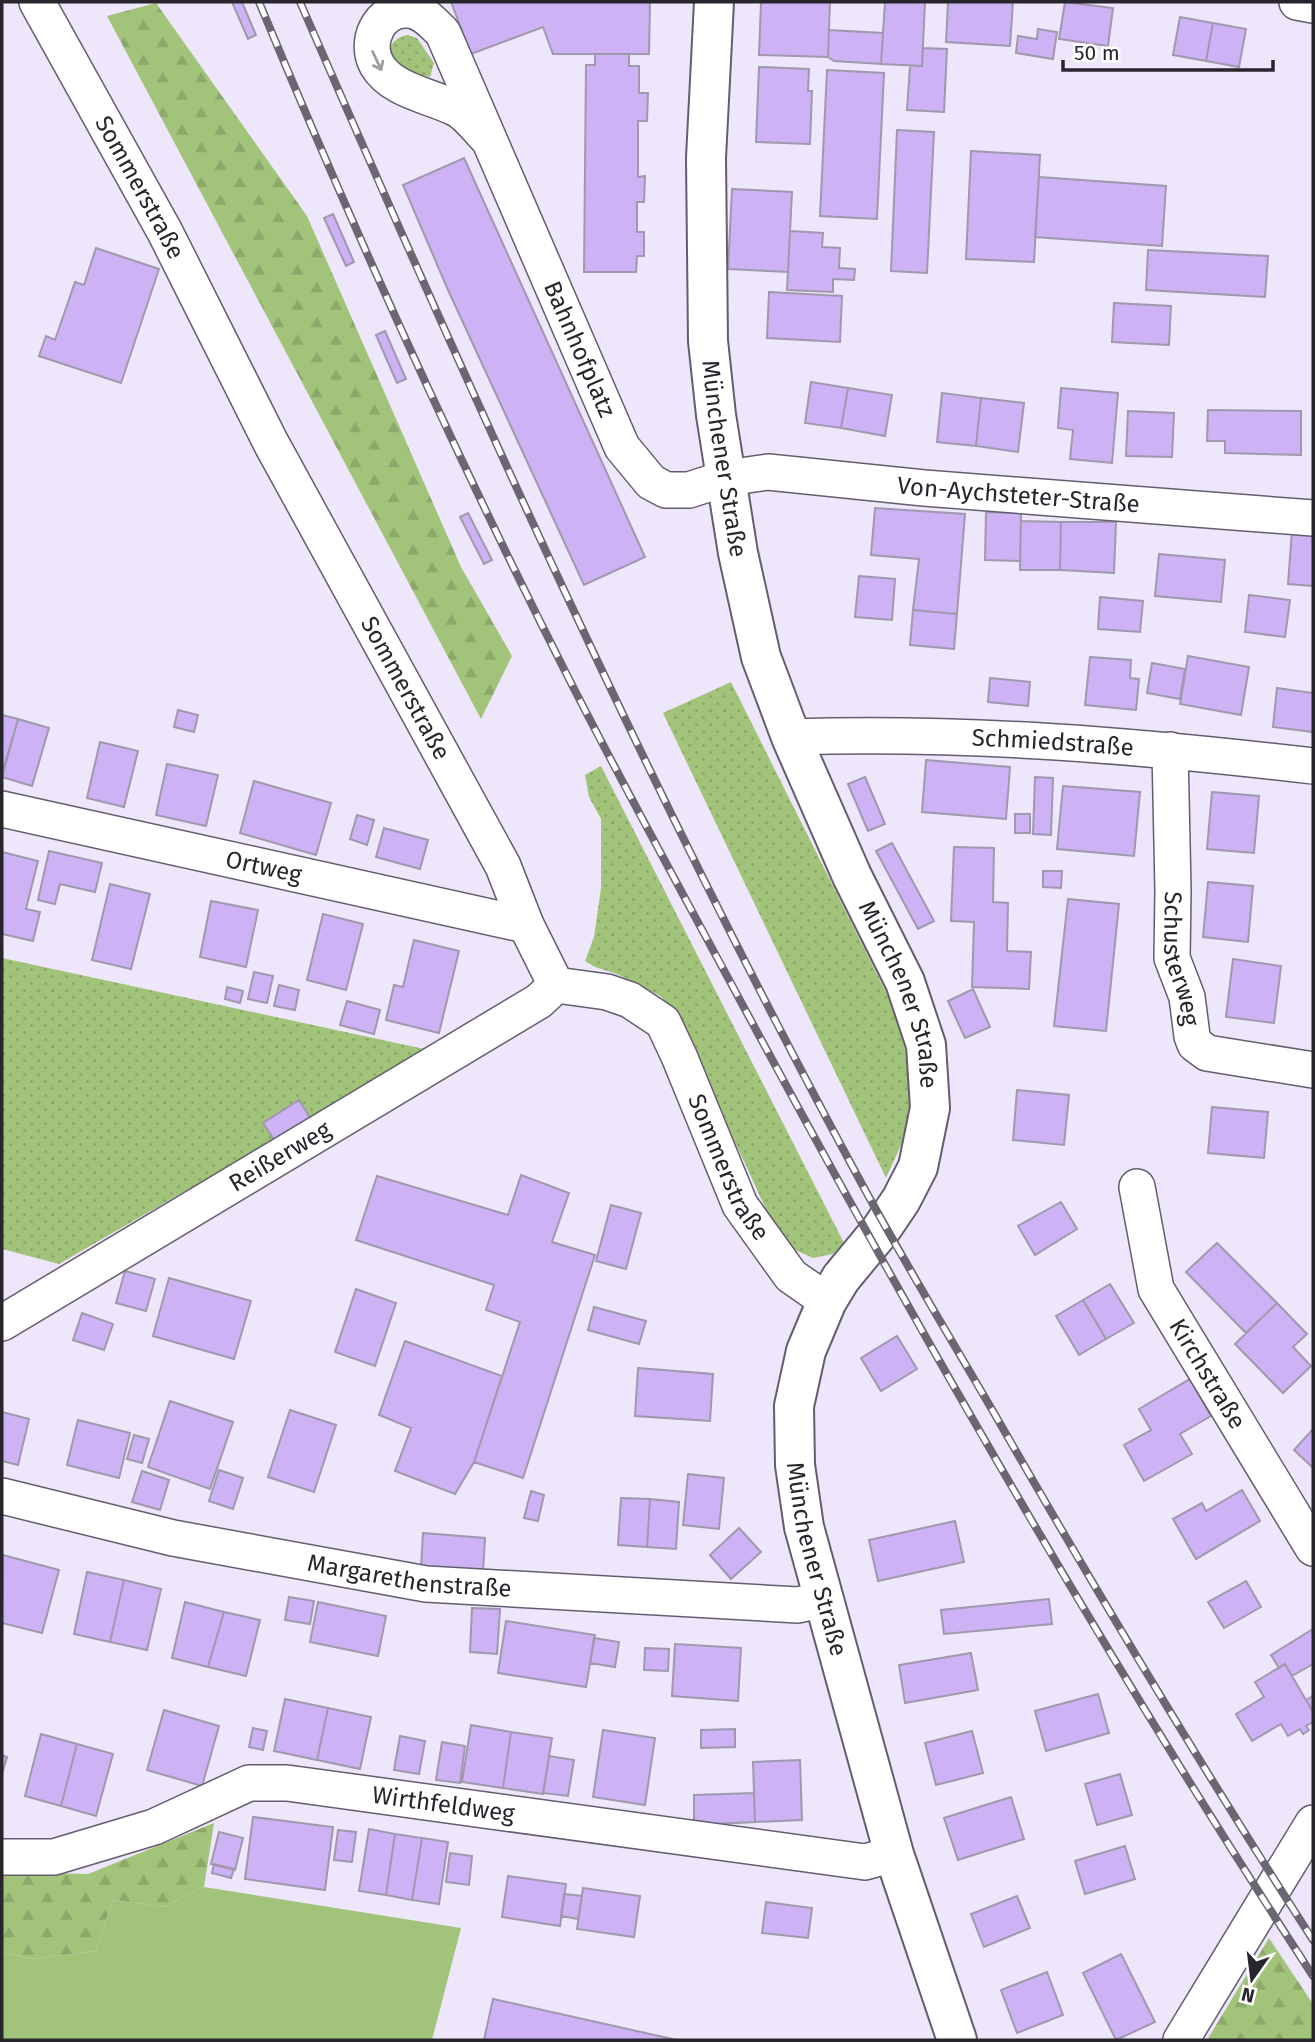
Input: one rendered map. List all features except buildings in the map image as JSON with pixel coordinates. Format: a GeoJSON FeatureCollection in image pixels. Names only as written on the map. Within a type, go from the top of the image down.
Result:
{"type":"FeatureCollection","features":[{"type":"Feature","properties":{"kind":"main road","name":"Münchener Straße"},"geometry":{"type":"LineString","coordinates":[[714,2],[706,158],[708,341],[738,554],[761,657],[791,737],[852,876],[905,982],[926,1045],[930,1108],[918,1167],[901,1200],[880,1231],[841,1278],[827,1301],[806,1351],[794,1406],[795,1465],[804,1527],[894,1854],[957,2040]]}},
{"type":"Feature","properties":{"kind":"street","name":"Sommerstraße"},"geometry":{"type":"LineString","coordinates":[[37,2],[165,232],[271,443],[503,866],[526,925],[556,985],[607,992],[630,1000],[663,1022],[740,1205],[791,1276],[827,1301]]}},
{"type":"Feature","properties":{"kind":"street"},"geometry":{"type":"LineString","coordinates":[[1297,2],[1313,5]]}},
{"type":"Feature","properties":{"kind":"street","name":"Bahnhofplatz"},"geometry":{"type":"LineString","coordinates":[[488,139],[622,447],[650,482],[666,491],[689,490],[726,478]]}},
{"type":"Feature","properties":{"kind":"street","name":"Von-Aychsteter-Straße"},"geometry":{"type":"LineString","coordinates":[[726,478],[768,472],[937,489],[1313,518]]}},
{"type":"Feature","properties":{"kind":"street","name":"Schmiedstraße"},"geometry":{"type":"LineString","coordinates":[[791,737],[895,735],[1068,742],[1313,766]]}},
{"type":"Feature","properties":{"kind":"street","name":"Schusterweg"},"geometry":{"type":"LineString","coordinates":[[1170,750],[1172,958],[1187,997],[1195,1044],[1208,1053],[1313,1070]]}},
{"type":"Feature","properties":{"kind":"street","name":"Ortweg"},"geometry":{"type":"LineString","coordinates":[[2,809],[526,925]]}},
{"type":"Feature","properties":{"kind":"street","name":"Reißerweg"},"geometry":{"type":"LineString","coordinates":[[2,1323],[540,1001],[556,985]]}},
{"type":"Feature","properties":{"kind":"street","name":"Kirchstraße"},"geometry":{"type":"LineString","coordinates":[[1137,1187],[1156,1289],[1313,1548]]}},
{"type":"Feature","properties":{"kind":"street","name":"Margarethenstraße"},"geometry":{"type":"LineString","coordinates":[[2,1496],[173,1538],[426,1584],[798,1605],[824,1599]]}},
{"type":"Feature","properties":{"kind":"street","name":"Wirthfeldweg"},"geometry":{"type":"LineString","coordinates":[[2,1857],[54,1857],[67,1854],[154,1827],[249,1783],[287,1783],[865,1862],[894,1854]]}},
{"type":"Feature","properties":{"kind":"street"},"geometry":{"type":"LineString","coordinates":[[1181,2040],[1313,1823]]}},
{"type":"Feature","properties":{"kind":"green space"},"geometry":{"type":"Polygon","coordinates":[[[156,3],[307,216],[461,567],[512,656],[481,719],[107,16],[156,3]]]}},
{"type":"Feature","properties":{"kind":"green space"},"geometry":{"type":"Polygon","coordinates":[[[408,35],[417,38],[434,63],[430,77],[402,68],[390,56],[393,43],[408,35]]]}},
{"type":"Feature","properties":{"kind":"green space"},"geometry":{"type":"Polygon","coordinates":[[[731,682],[888,996],[898,1022],[909,1067],[911,1110],[904,1136],[886,1178],[663,713],[731,682]]]}},
{"type":"Feature","properties":{"kind":"green space"},"geometry":{"type":"Polygon","coordinates":[[[601,766],[844,1243],[833,1254],[813,1258],[793,1249],[777,1234],[744,1161],[662,997],[585,961],[594,937],[601,888],[601,819],[589,797],[585,775],[601,766]]]}},
{"type":"Feature","properties":{"kind":"green space"},"geometry":{"type":"Polygon","coordinates":[[[2,958],[429,1050],[59,1264],[2,1249],[2,958]]]}},
{"type":"Feature","properties":{"kind":"green space"},"geometry":{"type":"Polygon","coordinates":[[[214,1823],[204,1887],[164,1907],[113,1900],[96,1951],[33,1959],[2,1952],[2,1872],[88,1874],[214,1823]]]}},
{"type":"Feature","properties":{"kind":"green space"},"geometry":{"type":"Polygon","coordinates":[[[204,1887],[461,1928],[432,2040],[2,2040],[2,1952],[33,1959],[96,1951],[113,1900],[164,1907],[204,1887]]]}},
{"type":"Feature","properties":{"kind":"green space"},"geometry":{"type":"Polygon","coordinates":[[[1269,1938],[1313,2004],[1313,2040],[1207,2040],[1269,1938]]]}},
{"type":"Feature","properties":{"kind":"railway"},"geometry":{"type":"LineString","coordinates":[[259,2],[369,258],[446,427],[526,594],[635,805],[814,1137],[1020,1502],[1164,1741],[1313,1976]]}},
{"type":"Feature","properties":{"kind":"railway"},"geometry":{"type":"LineString","coordinates":[[300,2],[431,299],[566,594],[707,887],[781,1031],[890,1235],[1071,1546],[1190,1745],[1313,1940]]}}]}
